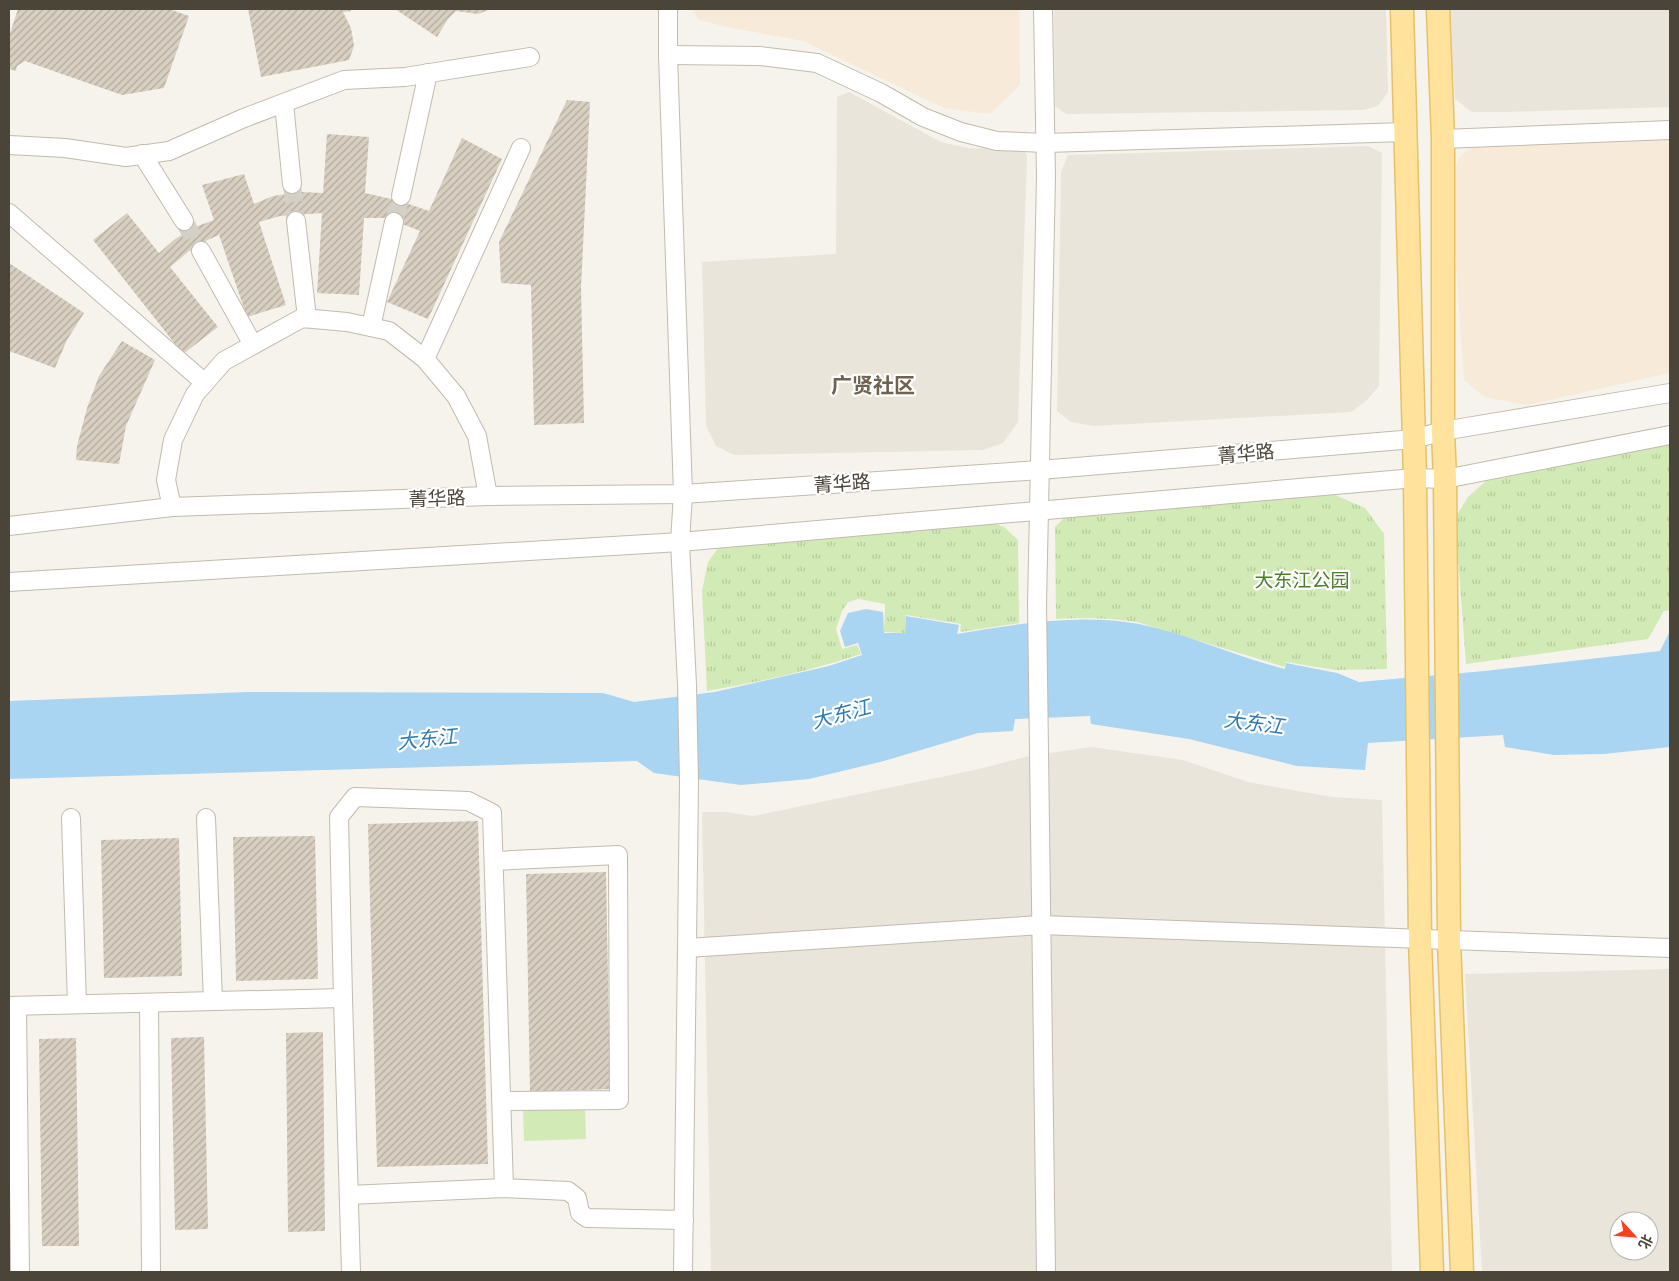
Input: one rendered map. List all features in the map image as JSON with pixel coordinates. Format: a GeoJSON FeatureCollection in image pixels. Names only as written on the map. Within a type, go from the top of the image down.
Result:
{"type":"FeatureCollection","features":[{"type":"Feature","properties":{"kind":"main road"},"geometry":{"type":"LineString","coordinates":[[1402,9],[1416,478],[1420,940],[1432,1272]]}},
{"type":"Feature","properties":{"kind":"main road"},"geometry":{"type":"LineString","coordinates":[[1438,9],[1443,139],[1443,431],[1449,941],[1462,1272]]}},
{"type":"Feature","properties":{"kind":"street"},"geometry":{"type":"LineString","coordinates":[[668,9],[683,494],[680,542],[687,686],[689,782],[683,1272]]}},
{"type":"Feature","properties":{"kind":"street"},"geometry":{"type":"LineString","coordinates":[[1043,9],[1046,143],[1037,604],[1046,1272]]}},
{"type":"Feature","properties":{"kind":"street"},"geometry":{"type":"LineString","coordinates":[[668,55],[760,56],[818,63],[881,93],[923,117],[961,132],[997,141],[1046,143],[1405,132]]}},
{"type":"Feature","properties":{"kind":"street"},"geometry":{"type":"LineString","coordinates":[[9,145],[65,148],[126,157],[169,151],[244,118],[344,80],[405,77],[530,57]]}},
{"type":"Feature","properties":{"kind":"street"},"geometry":{"type":"LineString","coordinates":[[401,196],[428,73]]}},
{"type":"Feature","properties":{"kind":"street"},"geometry":{"type":"LineString","coordinates":[[284,104],[292,184]]}},
{"type":"Feature","properties":{"kind":"street"},"geometry":{"type":"LineString","coordinates":[[1443,139],[1670,130]]}},
{"type":"Feature","properties":{"kind":"street"},"geometry":{"type":"LineString","coordinates":[[425,359],[521,148]]}},
{"type":"Feature","properties":{"kind":"street"},"geometry":{"type":"LineString","coordinates":[[142,154],[184,222]]}},
{"type":"Feature","properties":{"kind":"street"},"geometry":{"type":"LineString","coordinates":[[9,213],[205,383]]}},
{"type":"Feature","properties":{"kind":"street"},"geometry":{"type":"LineString","coordinates":[[296,221],[308,318]]}},
{"type":"Feature","properties":{"kind":"street"},"geometry":{"type":"LineString","coordinates":[[371,327],[394,222]]}},
{"type":"Feature","properties":{"kind":"street"},"geometry":{"type":"LineString","coordinates":[[201,251],[253,345]]}},
{"type":"Feature","properties":{"kind":"street"},"geometry":{"type":"LineString","coordinates":[[172,507],[166,480],[173,440],[195,394],[224,362],[302,318],[347,322],[389,332],[425,359],[456,396],[477,436],[488,496]]}},
{"type":"Feature","properties":{"kind":"street","name":"菁华路"},"geometry":{"type":"LineString","coordinates":[[9,526],[172,507],[488,496],[683,494],[1040,470],[1414,440],[1443,431],[1670,393]]}},
{"type":"Feature","properties":{"kind":"street"},"geometry":{"type":"LineString","coordinates":[[9,582],[680,542],[1416,478],[1445,479],[1670,434]]}},
{"type":"Feature","properties":{"kind":"street"},"geometry":{"type":"LineString","coordinates":[[351,1272],[339,817],[355,798],[468,801],[492,813],[504,1188]]}},
{"type":"Feature","properties":{"kind":"street"},"geometry":{"type":"LineString","coordinates":[[71,818],[77,1004]]}},
{"type":"Feature","properties":{"kind":"street"},"geometry":{"type":"LineString","coordinates":[[206,818],[213,1001]]}},
{"type":"Feature","properties":{"kind":"street"},"geometry":{"type":"LineString","coordinates":[[494,861],[618,855],[619,1100],[502,1101]]}},
{"type":"Feature","properties":{"kind":"street"},"geometry":{"type":"LineString","coordinates":[[687,948],[1041,925],[1670,948]]}},
{"type":"Feature","properties":{"kind":"street"},"geometry":{"type":"LineString","coordinates":[[20,1272],[14,1185],[13,1006],[343,998]]}},
{"type":"Feature","properties":{"kind":"street"},"geometry":{"type":"LineString","coordinates":[[149,1002],[152,1272]]}},
{"type":"Feature","properties":{"kind":"street"},"geometry":{"type":"LineString","coordinates":[[349,1195],[504,1188],[568,1191],[577,1198],[580,1212],[587,1218],[684,1220]]}},
{"type":"Feature","properties":{"kind":"shaded area"},"geometry":{"type":"Polygon","coordinates":[[[691,9],[1019,9],[1020,85],[990,114],[944,108],[803,41],[699,20],[691,9]]]}},
{"type":"Feature","properties":{"kind":"shaded area"},"geometry":{"type":"Polygon","coordinates":[[[1054,9],[1386,9],[1388,92],[1378,106],[1363,110],[1066,114],[1055,106],[1054,9]]]}},
{"type":"Feature","properties":{"kind":"shaded area"},"geometry":{"type":"Polygon","coordinates":[[[1449,9],[1670,9],[1670,107],[1472,112],[1455,99],[1449,9]]]}},
{"type":"Feature","properties":{"kind":"shaded area"},"geometry":{"type":"Polygon","coordinates":[[[849,92],[941,142],[968,148],[1025,150],[1027,157],[1018,422],[1003,443],[983,450],[734,455],[716,446],[706,425],[702,262],[836,254],[837,97],[849,92]]]}},
{"type":"Feature","properties":{"kind":"shaded area"},"geometry":{"type":"Polygon","coordinates":[[[1670,138],[1670,373],[1527,405],[1484,397],[1464,380],[1450,181],[1459,158],[1474,144],[1670,138]]]}},
{"type":"Feature","properties":{"kind":"shaded area"},"geometry":{"type":"Polygon","coordinates":[[[1368,146],[1382,153],[1379,386],[1367,400],[1351,412],[1093,426],[1071,422],[1057,411],[1061,172],[1068,155],[1368,146]]]}},
{"type":"Feature","properties":{"kind":"shaded area"},"geometry":{"type":"Polygon","coordinates":[[[1091,747],[1183,760],[1248,782],[1332,797],[1382,800],[1392,1272],[711,1272],[702,812],[726,812],[753,816],[979,769],[1029,756],[1091,747]]]}},
{"type":"Feature","properties":{"kind":"shaded area"},"geometry":{"type":"Polygon","coordinates":[[[1670,969],[1670,1272],[1482,1272],[1465,974],[1670,969]]]}},
{"type":"Feature","properties":{"kind":"green space"},"geometry":{"type":"Polygon","coordinates":[[[1670,444],[1670,610],[1664,611],[1648,639],[1466,664],[1455,518],[1468,497],[1486,481],[1670,444]]]}},
{"type":"Feature","properties":{"kind":"green space","name":"大东江公园"},"geometry":{"type":"Polygon","coordinates":[[[1335,495],[1365,508],[1384,534],[1387,669],[1335,670],[1286,662],[1285,667],[1137,622],[1096,618],[1056,619],[1055,527],[1065,517],[1281,497],[1335,495]]]}},
{"type":"Feature","properties":{"kind":"green space"},"geometry":{"type":"Polygon","coordinates":[[[987,521],[1004,527],[1018,540],[1019,623],[960,632],[961,624],[906,615],[905,633],[884,632],[885,604],[859,599],[848,602],[842,611],[836,629],[842,649],[857,645],[861,654],[784,676],[707,691],[702,591],[708,562],[721,544],[987,521]]]}},
{"type":"Feature","properties":{"kind":"green space"},"geometry":{"type":"Polygon","coordinates":[[[585,1106],[586,1139],[524,1141],[523,1108],[585,1106]]]}},
{"type":"Feature","properties":{"kind":"water","name":"大东江"},"geometry":{"type":"Polygon","coordinates":[[[866,609],[883,612],[884,633],[905,633],[906,616],[959,625],[957,634],[1048,621],[1094,620],[1139,624],[1158,628],[1266,664],[1285,669],[1286,663],[1337,673],[1359,682],[1485,671],[1660,651],[1670,631],[1670,747],[1604,754],[1554,755],[1505,747],[1503,735],[1368,743],[1365,770],[1297,766],[1189,739],[1091,724],[1090,716],[1015,719],[1013,731],[978,733],[884,761],[809,779],[741,785],[654,773],[637,761],[9,779],[9,701],[249,692],[603,693],[634,702],[715,692],[829,666],[862,655],[858,643],[845,647],[840,631],[848,613],[866,609]]]}},
{"type":"Feature","properties":{"kind":"building"},"geometry":{"type":"Polygon","coordinates":[[[18,9],[169,9],[189,16],[164,88],[122,95],[25,61],[17,66],[16,71],[9,69],[9,36],[18,9]]]}},
{"type":"Feature","properties":{"kind":"building"},"geometry":{"type":"Polygon","coordinates":[[[248,9],[350,9],[351,11],[343,12],[351,28],[354,46],[349,60],[261,77],[248,9]]]}},
{"type":"Feature","properties":{"kind":"building"},"geometry":{"type":"Polygon","coordinates":[[[395,9],[491,9],[478,14],[456,11],[448,19],[437,37],[395,9]]]}},
{"type":"Feature","properties":{"kind":"building"},"geometry":{"type":"Polygon","coordinates":[[[567,100],[590,102],[581,288],[584,423],[534,425],[531,285],[501,283],[499,242],[567,100]]]}},
{"type":"Feature","properties":{"kind":"building"},"geometry":{"type":"Polygon","coordinates":[[[327,134],[369,137],[365,193],[400,201],[429,211],[462,138],[502,159],[428,319],[387,302],[420,231],[387,218],[364,218],[359,295],[317,293],[322,213],[280,216],[259,222],[286,305],[247,317],[219,235],[189,251],[170,267],[218,327],[183,354],[93,240],[127,213],[159,253],[175,239],[195,227],[214,220],[202,185],[244,174],[254,204],[273,196],[301,192],[323,193],[327,134]]]}},
{"type":"Feature","properties":{"kind":"building"},"geometry":{"type":"Polygon","coordinates":[[[9,263],[84,313],[67,340],[55,368],[12,352],[9,353],[9,263]]]}},
{"type":"Feature","properties":{"kind":"building"},"geometry":{"type":"Polygon","coordinates":[[[122,341],[155,360],[126,426],[119,464],[76,460],[77,446],[87,408],[99,376],[122,341]]]}},
{"type":"Feature","properties":{"kind":"building"},"geometry":{"type":"Polygon","coordinates":[[[478,821],[488,1164],[377,1167],[368,824],[478,821]]]}},
{"type":"Feature","properties":{"kind":"building"},"geometry":{"type":"Polygon","coordinates":[[[315,836],[318,979],[236,981],[233,837],[315,836]]]}},
{"type":"Feature","properties":{"kind":"building"},"geometry":{"type":"Polygon","coordinates":[[[179,838],[182,976],[104,978],[101,840],[179,838]]]}},
{"type":"Feature","properties":{"kind":"building"},"geometry":{"type":"Polygon","coordinates":[[[606,872],[610,1089],[530,1092],[526,874],[606,872]]]}},
{"type":"Feature","properties":{"kind":"building"},"geometry":{"type":"Polygon","coordinates":[[[323,1032],[325,1231],[288,1232],[286,1033],[323,1032]]]}},
{"type":"Feature","properties":{"kind":"building"},"geometry":{"type":"Polygon","coordinates":[[[204,1037],[208,1229],[175,1230],[171,1038],[204,1037]]]}},
{"type":"Feature","properties":{"kind":"building"},"geometry":{"type":"Polygon","coordinates":[[[76,1038],[79,1246],[42,1246],[39,1039],[76,1038]]]}},
{"type":"Feature","properties":{"kind":"tunnel"},"geometry":{"type":"LineString","coordinates":[[292,184],[296,221]]}},
{"type":"Feature","properties":{"kind":"tunnel"},"geometry":{"type":"LineString","coordinates":[[394,222],[401,196]]}},
{"type":"Feature","properties":{"kind":"tunnel"},"geometry":{"type":"LineString","coordinates":[[184,221],[201,251]]}},
{"type":"Feature","properties":{"kind":"district","name":"广贤社区"},"geometry":{"type":"Point","coordinates":[873,386]}}]}
